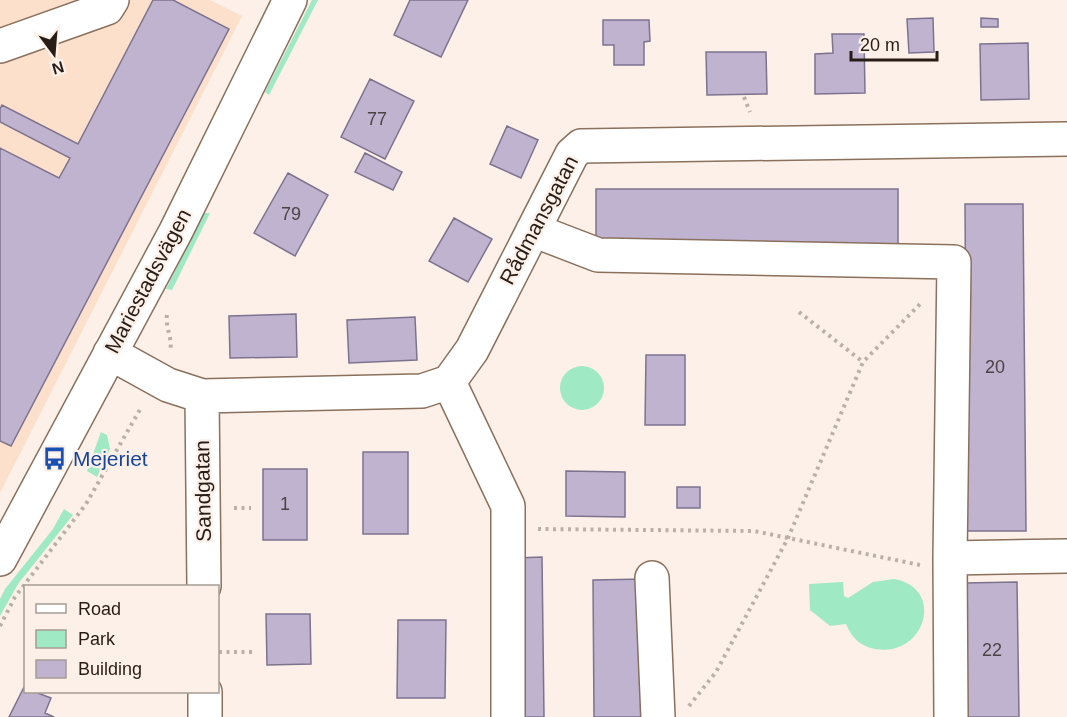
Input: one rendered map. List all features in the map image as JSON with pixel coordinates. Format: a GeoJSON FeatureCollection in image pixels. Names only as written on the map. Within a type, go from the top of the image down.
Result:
{"type":"FeatureCollection","features":[{"type":"Feature","properties":{"kind":"street"},"geometry":{"type":"LineString","coordinates":[[0,45],[107,8],[112,0]]}},
{"type":"Feature","properties":{"kind":"street","name":"Mariestadsvägen"},"geometry":{"type":"LineString","coordinates":[[0,559],[176,231],[290,0]]}},
{"type":"Feature","properties":{"kind":"street","name":"Rådmansgatan"},"geometry":{"type":"LineString","coordinates":[[449,382],[472,350],[572,154],[581,146],[588,144],[1067,139]]}},
{"type":"Feature","properties":{"kind":"street"},"geometry":{"type":"LineString","coordinates":[[533,230],[598,255],[954,262],[950,563],[951,717]]}},
{"type":"Feature","properties":{"kind":"street"},"geometry":{"type":"LineString","coordinates":[[110,352],[168,385],[202,396],[422,392],[449,382],[508,506],[508,717]]}},
{"type":"Feature","properties":{"kind":"street","name":"Sandgatan"},"geometry":{"type":"LineString","coordinates":[[202,396],[204,585]]}},
{"type":"Feature","properties":{"kind":"street"},"geometry":{"type":"LineString","coordinates":[[950,563],[1067,556]]}},
{"type":"Feature","properties":{"kind":"street"},"geometry":{"type":"LineString","coordinates":[[652,578],[672,714]]}},
{"type":"Feature","properties":{"kind":"street"},"geometry":{"type":"LineString","coordinates":[[205,693],[205,717]]}},
{"type":"Feature","properties":{"kind":"path"},"geometry":{"type":"LineString","coordinates":[[672,714],[716,672],[788,538],[863,362],[936,287],[954,277]]}},
{"type":"Feature","properties":{"kind":"path"},"geometry":{"type":"LineString","coordinates":[[799,312],[863,362]]}},
{"type":"Feature","properties":{"kind":"path"},"geometry":{"type":"LineString","coordinates":[[24,585],[86,504],[143,404]]}},
{"type":"Feature","properties":{"kind":"path"},"geometry":{"type":"LineString","coordinates":[[508,528],[754,531],[950,563]]}},
{"type":"Feature","properties":{"kind":"path"},"geometry":{"type":"LineString","coordinates":[[0,626],[24,585]]}},
{"type":"Feature","properties":{"kind":"path"},"geometry":{"type":"LineString","coordinates":[[219,652],[255,652]]}},
{"type":"Feature","properties":{"kind":"shaded area"},"geometry":{"type":"Polygon","coordinates":[[[0,0],[210,0],[242,16],[0,493],[0,0]]]}},
{"type":"Feature","properties":{"kind":"green space"},"geometry":{"type":"Polygon","coordinates":[[[312,0],[318,0],[269,95],[265,92],[312,0]]]}},
{"type":"Feature","properties":{"kind":"green space"},"geometry":{"type":"Polygon","coordinates":[[[204,213],[210,213],[172,290],[166,289],[204,213]]]}},
{"type":"Feature","properties":{"kind":"green space"},"geometry":{"type":"Polygon","coordinates":[[[582,366],[591,367],[598,372],[603,379],[603,397],[598,404],[591,409],[582,410],[573,409],[566,404],[561,397],[560,388],[561,379],[566,372],[573,367],[582,366]]]}},
{"type":"Feature","properties":{"kind":"green space"},"geometry":{"type":"Polygon","coordinates":[[[101,432],[107,435],[110,449],[97,477],[87,471],[101,432]]]}},
{"type":"Feature","properties":{"kind":"green space"},"geometry":{"type":"Polygon","coordinates":[[[64,509],[73,515],[18,584],[0,616],[0,599],[5,589],[53,529],[64,509]]]}},
{"type":"Feature","properties":{"kind":"green space"},"geometry":{"type":"Polygon","coordinates":[[[894,579],[910,585],[920,595],[924,607],[923,621],[917,633],[906,643],[892,649],[875,649],[865,646],[854,637],[846,624],[830,626],[810,610],[809,584],[843,582],[844,596],[848,598],[873,582],[894,579]]]}},
{"type":"Feature","properties":{"kind":"building"},"geometry":{"type":"Polygon","coordinates":[[[153,0],[173,0],[229,29],[11,446],[0,441],[0,148],[59,178],[70,158],[0,122],[0,109],[2,105],[78,144],[153,0]]]}},
{"type":"Feature","properties":{"kind":"building"},"geometry":{"type":"Polygon","coordinates":[[[410,0],[468,0],[441,57],[394,35],[410,0]]]}},
{"type":"Feature","properties":{"kind":"building"},"geometry":{"type":"Polygon","coordinates":[[[933,18],[934,52],[909,53],[907,19],[933,18]]]}},
{"type":"Feature","properties":{"kind":"building"},"geometry":{"type":"Polygon","coordinates":[[[981,18],[998,19],[998,27],[981,27],[981,18]]]}},
{"type":"Feature","properties":{"kind":"building"},"geometry":{"type":"Polygon","coordinates":[[[603,20],[649,20],[650,41],[644,42],[644,65],[614,65],[614,45],[603,45],[603,20]]]}},
{"type":"Feature","properties":{"kind":"building"},"geometry":{"type":"Polygon","coordinates":[[[832,34],[864,34],[865,93],[815,94],[815,54],[833,53],[832,34]]]}},
{"type":"Feature","properties":{"kind":"building"},"geometry":{"type":"Polygon","coordinates":[[[1028,43],[1029,99],[981,100],[980,44],[1028,43]]]}},
{"type":"Feature","properties":{"kind":"building"},"geometry":{"type":"Polygon","coordinates":[[[706,52],[766,52],[767,94],[707,95],[706,52]]]}},
{"type":"Feature","properties":{"kind":"building"},"geometry":{"type":"Polygon","coordinates":[[[370,79],[414,101],[385,159],[341,137],[370,79]]]}},
{"type":"Feature","properties":{"kind":"building"},"geometry":{"type":"Polygon","coordinates":[[[507,126],[538,140],[521,178],[490,164],[507,126]]]}},
{"type":"Feature","properties":{"kind":"building"},"geometry":{"type":"Polygon","coordinates":[[[365,153],[402,172],[393,190],[355,172],[365,153]]]}},
{"type":"Feature","properties":{"kind":"building"},"geometry":{"type":"Polygon","coordinates":[[[288,173],[328,195],[295,256],[254,233],[288,173]]]}},
{"type":"Feature","properties":{"kind":"building"},"geometry":{"type":"Polygon","coordinates":[[[596,189],[898,189],[898,246],[596,246],[596,189]]]}},
{"type":"Feature","properties":{"kind":"building"},"geometry":{"type":"Polygon","coordinates":[[[965,204],[1023,204],[1026,531],[967,531],[965,204]]]}},
{"type":"Feature","properties":{"kind":"building"},"geometry":{"type":"Polygon","coordinates":[[[454,218],[492,239],[468,282],[429,261],[454,218]]]}},
{"type":"Feature","properties":{"kind":"building"},"geometry":{"type":"Polygon","coordinates":[[[296,314],[297,357],[230,358],[229,316],[296,314]]]}},
{"type":"Feature","properties":{"kind":"building"},"geometry":{"type":"Polygon","coordinates":[[[415,317],[417,360],[349,363],[347,320],[415,317]]]}},
{"type":"Feature","properties":{"kind":"building"},"geometry":{"type":"Polygon","coordinates":[[[646,355],[685,355],[685,425],[645,425],[646,355]]]}},
{"type":"Feature","properties":{"kind":"building"},"geometry":{"type":"Polygon","coordinates":[[[363,452],[408,452],[408,534],[363,534],[363,452]]]}},
{"type":"Feature","properties":{"kind":"building"},"geometry":{"type":"Polygon","coordinates":[[[263,469],[307,469],[307,540],[263,540],[263,469]]]}},
{"type":"Feature","properties":{"kind":"building"},"geometry":{"type":"Polygon","coordinates":[[[566,471],[625,472],[625,517],[566,516],[566,471]]]}},
{"type":"Feature","properties":{"kind":"building"},"geometry":{"type":"Polygon","coordinates":[[[677,487],[700,487],[700,508],[677,508],[677,487]]]}},
{"type":"Feature","properties":{"kind":"building"},"geometry":{"type":"Polygon","coordinates":[[[542,557],[544,717],[519,717],[516,558],[542,557]]]}},
{"type":"Feature","properties":{"kind":"building"},"geometry":{"type":"Polygon","coordinates":[[[645,579],[647,717],[594,717],[593,580],[645,579]]]}},
{"type":"Feature","properties":{"kind":"building"},"geometry":{"type":"Polygon","coordinates":[[[1017,582],[1019,717],[966,717],[965,583],[1017,582]]]}},
{"type":"Feature","properties":{"kind":"building"},"geometry":{"type":"Polygon","coordinates":[[[266,614],[310,614],[311,664],[267,665],[266,614]]]}},
{"type":"Feature","properties":{"kind":"building"},"geometry":{"type":"Polygon","coordinates":[[[398,620],[446,620],[445,698],[397,698],[398,620]]]}},
{"type":"Feature","properties":{"kind":"building"},"geometry":{"type":"Polygon","coordinates":[[[24,687],[24,693],[38,693],[51,698],[45,713],[54,717],[9,717],[24,687]]]}},
{"type":"Feature","properties":{"kind":"place","name":"Mejeriet"},"geometry":{"type":"Point","coordinates":[55,459]}}]}
